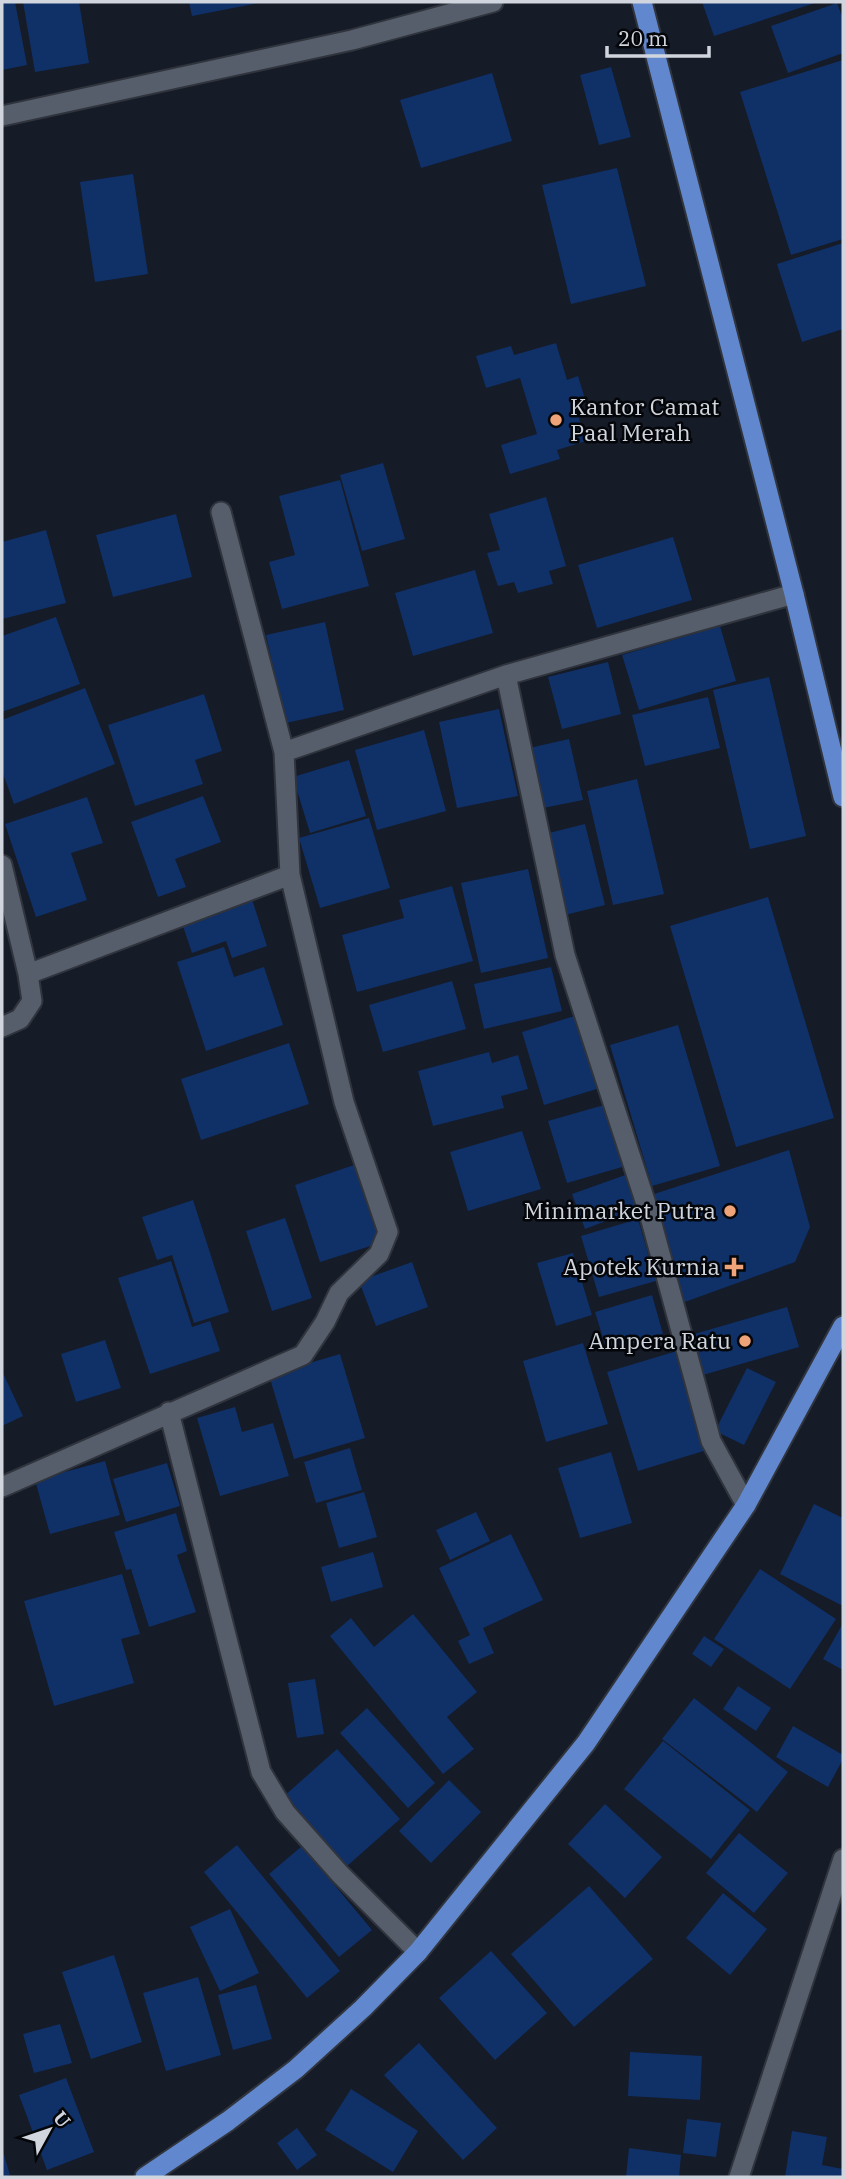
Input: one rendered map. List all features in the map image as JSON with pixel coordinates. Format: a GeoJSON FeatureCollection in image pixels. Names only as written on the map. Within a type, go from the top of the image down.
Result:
{"type":"FeatureCollection","features":[{"type":"Feature","properties":{"kind":"highway"},"geometry":{"type":"LineString","coordinates":[[642,2],[794,594],[843,797]]}},
{"type":"Feature","properties":{"kind":"highway"},"geometry":{"type":"LineString","coordinates":[[145,2177],[228,2121],[296,2068],[363,2008],[418,1952],[586,1744],[746,1505],[843,1326]]}},
{"type":"Feature","properties":{"kind":"street"},"geometry":{"type":"LineString","coordinates":[[2,116],[352,40],[493,2]]}},
{"type":"Feature","properties":{"kind":"street"},"geometry":{"type":"LineString","coordinates":[[2,1487],[303,1355],[325,1322],[339,1293],[379,1254],[388,1232],[344,1102],[290,874],[284,752],[221,512]]}},
{"type":"Feature","properties":{"kind":"street"},"geometry":{"type":"LineString","coordinates":[[284,752],[506,675],[794,594]]}},
{"type":"Feature","properties":{"kind":"street"},"geometry":{"type":"LineString","coordinates":[[506,675],[565,955],[649,1213],[711,1441],[746,1505]]}},
{"type":"Feature","properties":{"kind":"street"},"geometry":{"type":"LineString","coordinates":[[2,865],[32,1001],[20,1019],[2,1027]]}},
{"type":"Feature","properties":{"kind":"street"},"geometry":{"type":"LineString","coordinates":[[28,974],[290,874]]}},
{"type":"Feature","properties":{"kind":"street"},"geometry":{"type":"LineString","coordinates":[[169,1412],[261,1772],[285,1812],[340,1874],[418,1952]]}},
{"type":"Feature","properties":{"kind":"street"},"geometry":{"type":"LineString","coordinates":[[739,2177],[843,1859]]}},
{"type":"Feature","properties":{"kind":"building"},"geometry":{"type":"Polygon","coordinates":[[[2,2],[15,2],[27,65],[2,70],[2,2]]]}},
{"type":"Feature","properties":{"kind":"building"},"geometry":{"type":"Polygon","coordinates":[[[23,2],[79,2],[89,63],[35,72],[23,2]]]}},
{"type":"Feature","properties":{"kind":"building"},"geometry":{"type":"Polygon","coordinates":[[[189,2],[257,2],[258,3],[192,16],[189,2]]]}},
{"type":"Feature","properties":{"kind":"building"},"geometry":{"type":"Polygon","coordinates":[[[702,2],[818,2],[714,36],[702,2]]]}},
{"type":"Feature","properties":{"kind":"building"},"geometry":{"type":"Polygon","coordinates":[[[837,3],[843,19],[843,53],[788,73],[771,26],[837,3]]]}},
{"type":"Feature","properties":{"kind":"building"},"geometry":{"type":"Polygon","coordinates":[[[843,60],[843,239],[791,255],[740,92],[843,60]]]}},
{"type":"Feature","properties":{"kind":"building"},"geometry":{"type":"Polygon","coordinates":[[[611,67],[631,137],[599,145],[580,75],[611,67]]]}},
{"type":"Feature","properties":{"kind":"building"},"geometry":{"type":"Polygon","coordinates":[[[492,73],[512,141],[421,168],[400,100],[492,73]]]}},
{"type":"Feature","properties":{"kind":"building"},"geometry":{"type":"Polygon","coordinates":[[[617,168],[646,286],[571,304],[542,185],[617,168]]]}},
{"type":"Feature","properties":{"kind":"building"},"geometry":{"type":"Polygon","coordinates":[[[133,174],[148,274],[95,282],[80,182],[133,174]]]}},
{"type":"Feature","properties":{"kind":"building"},"geometry":{"type":"Polygon","coordinates":[[[843,243],[843,329],[802,342],[777,264],[843,243]]]}},
{"type":"Feature","properties":{"kind":"building","name":"Kantor Camat Paal Merah"},"geometry":{"type":"Polygon","coordinates":[[[556,343],[567,380],[578,376],[586,402],[575,405],[586,441],[557,450],[560,459],[510,474],[501,445],[537,434],[520,378],[486,388],[476,356],[511,346],[514,355],[556,343]]]}},
{"type":"Feature","properties":{"kind":"building"},"geometry":{"type":"Polygon","coordinates":[[[383,463],[405,539],[362,551],[340,475],[383,463]]]}},
{"type":"Feature","properties":{"kind":"building"},"geometry":{"type":"Polygon","coordinates":[[[340,480],[369,586],[282,609],[269,562],[295,555],[279,496],[340,480]]]}},
{"type":"Feature","properties":{"kind":"building"},"geometry":{"type":"Polygon","coordinates":[[[546,497],[566,566],[549,571],[553,584],[518,593],[514,582],[498,586],[487,553],[500,550],[489,514],[546,497]]]}},
{"type":"Feature","properties":{"kind":"building"},"geometry":{"type":"Polygon","coordinates":[[[176,514],[192,577],[113,597],[96,535],[176,514]]]}},
{"type":"Feature","properties":{"kind":"building"},"geometry":{"type":"Polygon","coordinates":[[[46,530],[66,603],[2,619],[2,542],[46,530]]]}},
{"type":"Feature","properties":{"kind":"building"},"geometry":{"type":"Polygon","coordinates":[[[673,537],[692,600],[597,628],[578,565],[673,537]]]}},
{"type":"Feature","properties":{"kind":"building"},"geometry":{"type":"Polygon","coordinates":[[[475,570],[493,633],[413,656],[395,593],[475,570]]]}},
{"type":"Feature","properties":{"kind":"building"},"geometry":{"type":"Polygon","coordinates":[[[56,617],[80,684],[2,712],[2,636],[56,617]]]}},
{"type":"Feature","properties":{"kind":"building"},"geometry":{"type":"Polygon","coordinates":[[[325,622],[344,710],[286,723],[266,635],[325,622]]]}},
{"type":"Feature","properties":{"kind":"building"},"geometry":{"type":"Polygon","coordinates":[[[720,626],[736,681],[639,710],[622,655],[720,626]]]}},
{"type":"Feature","properties":{"kind":"building"},"geometry":{"type":"Polygon","coordinates":[[[608,662],[621,714],[562,729],[548,677],[608,662]]]}},
{"type":"Feature","properties":{"kind":"building"},"geometry":{"type":"Polygon","coordinates":[[[769,677],[806,836],[750,849],[713,690],[769,677]]]}},
{"type":"Feature","properties":{"kind":"building"},"geometry":{"type":"Polygon","coordinates":[[[85,688],[115,764],[14,804],[2,771],[2,720],[85,688]]]}},
{"type":"Feature","properties":{"kind":"building"},"geometry":{"type":"Polygon","coordinates":[[[204,694],[222,751],[195,760],[203,784],[135,806],[108,725],[204,694]]]}},
{"type":"Feature","properties":{"kind":"building"},"geometry":{"type":"Polygon","coordinates":[[[708,697],[720,748],[645,766],[632,715],[708,697]]]}},
{"type":"Feature","properties":{"kind":"building"},"geometry":{"type":"Polygon","coordinates":[[[499,709],[518,796],[457,808],[439,722],[499,709]]]}},
{"type":"Feature","properties":{"kind":"building"},"geometry":{"type":"Polygon","coordinates":[[[424,730],[446,811],[377,830],[355,750],[424,730]]]}},
{"type":"Feature","properties":{"kind":"building"},"geometry":{"type":"Polygon","coordinates":[[[569,739],[583,800],[538,809],[525,749],[569,739]]]}},
{"type":"Feature","properties":{"kind":"building"},"geometry":{"type":"Polygon","coordinates":[[[349,760],[366,816],[310,833],[293,777],[349,760]]]}},
{"type":"Feature","properties":{"kind":"building"},"geometry":{"type":"Polygon","coordinates":[[[637,779],[664,894],[613,905],[587,791],[637,779]]]}},
{"type":"Feature","properties":{"kind":"building"},"geometry":{"type":"Polygon","coordinates":[[[203,796],[221,842],[175,859],[186,887],[158,897],[131,822],[203,796]]]}},
{"type":"Feature","properties":{"kind":"building"},"geometry":{"type":"Polygon","coordinates":[[[87,797],[103,843],[71,853],[87,900],[36,917],[5,824],[87,797]]]}},
{"type":"Feature","properties":{"kind":"building"},"geometry":{"type":"Polygon","coordinates":[[[369,818],[390,888],[320,908],[299,838],[369,818]]]}},
{"type":"Feature","properties":{"kind":"building"},"geometry":{"type":"Polygon","coordinates":[[[585,824],[605,905],[565,915],[545,834],[585,824]]]}},
{"type":"Feature","properties":{"kind":"building"},"geometry":{"type":"Polygon","coordinates":[[[528,869],[548,958],[481,973],[461,883],[528,869]]]}},
{"type":"Feature","properties":{"kind":"building"},"geometry":{"type":"Polygon","coordinates":[[[452,886],[473,961],[357,992],[342,935],[404,918],[399,900],[452,886]]]}},
{"type":"Feature","properties":{"kind":"building"},"geometry":{"type":"Polygon","coordinates":[[[251,896],[267,946],[232,958],[226,941],[192,953],[181,920],[251,896]]]}},
{"type":"Feature","properties":{"kind":"building"},"geometry":{"type":"Polygon","coordinates":[[[768,897],[834,1118],[736,1147],[670,926],[768,897]]]}},
{"type":"Feature","properties":{"kind":"building"},"geometry":{"type":"Polygon","coordinates":[[[224,947],[234,977],[264,967],[283,1025],[206,1051],[177,962],[224,947]]]}},
{"type":"Feature","properties":{"kind":"building"},"geometry":{"type":"Polygon","coordinates":[[[551,967],[562,1011],[484,1029],[474,984],[551,967]]]}},
{"type":"Feature","properties":{"kind":"building"},"geometry":{"type":"Polygon","coordinates":[[[452,981],[466,1029],[383,1052],[369,1005],[452,981]]]}},
{"type":"Feature","properties":{"kind":"building"},"geometry":{"type":"Polygon","coordinates":[[[578,1015],[600,1088],[544,1105],[522,1032],[578,1015]]]}},
{"type":"Feature","properties":{"kind":"building"},"geometry":{"type":"Polygon","coordinates":[[[678,1025],[720,1166],[652,1186],[610,1045],[678,1025]]]}},
{"type":"Feature","properties":{"kind":"building"},"geometry":{"type":"Polygon","coordinates":[[[289,1043],[309,1104],[201,1140],[181,1079],[289,1043]]]}},
{"type":"Feature","properties":{"kind":"building"},"geometry":{"type":"Polygon","coordinates":[[[489,1052],[492,1063],[518,1055],[528,1089],[501,1096],[504,1108],[433,1126],[418,1071],[489,1052]]]}},
{"type":"Feature","properties":{"kind":"building"},"geometry":{"type":"Polygon","coordinates":[[[611,1103],[629,1165],[567,1183],[548,1121],[611,1103]]]}},
{"type":"Feature","properties":{"kind":"building"},"geometry":{"type":"Polygon","coordinates":[[[522,1131],[541,1189],[468,1211],[450,1152],[522,1131]]]}},
{"type":"Feature","properties":{"kind":"building","name":"Minimarket Putra"},"geometry":{"type":"Polygon","coordinates":[[[789,1150],[810,1227],[795,1262],[682,1303],[651,1195],[789,1150]]]}},
{"type":"Feature","properties":{"kind":"building"},"geometry":{"type":"Polygon","coordinates":[[[354,1165],[380,1243],[320,1262],[295,1185],[354,1165]]]}},
{"type":"Feature","properties":{"kind":"building"},"geometry":{"type":"Polygon","coordinates":[[[628,1174],[640,1208],[585,1229],[572,1194],[628,1174]]]}},
{"type":"Feature","properties":{"kind":"building"},"geometry":{"type":"Polygon","coordinates":[[[193,1200],[229,1312],[194,1323],[172,1255],[157,1260],[142,1217],[193,1200]]]}},
{"type":"Feature","properties":{"kind":"building"},"geometry":{"type":"Polygon","coordinates":[[[285,1218],[312,1298],[272,1311],[246,1231],[285,1218]]]}},
{"type":"Feature","properties":{"kind":"building"},"geometry":{"type":"Polygon","coordinates":[[[638,1219],[656,1281],[599,1297],[581,1236],[638,1219]]]}},
{"type":"Feature","properties":{"kind":"building"},"geometry":{"type":"Polygon","coordinates":[[[573,1253],[592,1315],[556,1326],[537,1263],[573,1253]]]}},
{"type":"Feature","properties":{"kind":"building"},"geometry":{"type":"Polygon","coordinates":[[[171,1261],[192,1327],[210,1321],[220,1351],[150,1374],[118,1278],[171,1261]]]}},
{"type":"Feature","properties":{"kind":"building"},"geometry":{"type":"Polygon","coordinates":[[[412,1262],[428,1307],[376,1326],[359,1281],[412,1262]]]}},
{"type":"Feature","properties":{"kind":"building"},"geometry":{"type":"Polygon","coordinates":[[[652,1295],[663,1334],[607,1351],[595,1312],[652,1295]]]}},
{"type":"Feature","properties":{"kind":"building","name":"Ampera Ratu"},"geometry":{"type":"Polygon","coordinates":[[[787,1307],[799,1347],[703,1375],[691,1335],[787,1307]]]}},
{"type":"Feature","properties":{"kind":"building"},"geometry":{"type":"Polygon","coordinates":[[[105,1340],[121,1388],[76,1402],[61,1354],[105,1340]]]}},
{"type":"Feature","properties":{"kind":"building"},"geometry":{"type":"Polygon","coordinates":[[[583,1343],[608,1424],[546,1442],[523,1361],[583,1343]]]}},
{"type":"Feature","properties":{"kind":"building"},"geometry":{"type":"Polygon","coordinates":[[[677,1351],[707,1450],[638,1471],[607,1372],[677,1351]]]}},
{"type":"Feature","properties":{"kind":"building"},"geometry":{"type":"Polygon","coordinates":[[[340,1354],[365,1438],[294,1459],[269,1375],[340,1354]]]}},
{"type":"Feature","properties":{"kind":"building"},"geometry":{"type":"Polygon","coordinates":[[[747,1368],[776,1382],[744,1445],[715,1431],[747,1368]]]}},
{"type":"Feature","properties":{"kind":"building"},"geometry":{"type":"Polygon","coordinates":[[[2,1371],[23,1416],[2,1426],[2,1371]]]}},
{"type":"Feature","properties":{"kind":"building"},"geometry":{"type":"Polygon","coordinates":[[[235,1407],[242,1432],[273,1423],[289,1476],[220,1496],[197,1418],[235,1407]]]}},
{"type":"Feature","properties":{"kind":"building"},"geometry":{"type":"Polygon","coordinates":[[[350,1448],[362,1490],[316,1503],[304,1462],[350,1448]]]}},
{"type":"Feature","properties":{"kind":"building"},"geometry":{"type":"Polygon","coordinates":[[[611,1452],[632,1523],[580,1538],[558,1468],[611,1452]]]}},
{"type":"Feature","properties":{"kind":"building"},"geometry":{"type":"Polygon","coordinates":[[[105,1461],[120,1515],[50,1534],[35,1480],[105,1461]]]}},
{"type":"Feature","properties":{"kind":"building"},"geometry":{"type":"Polygon","coordinates":[[[167,1463],[180,1506],[126,1522],[113,1479],[167,1463]]]}},
{"type":"Feature","properties":{"kind":"building"},"geometry":{"type":"Polygon","coordinates":[[[364,1492],[377,1537],[339,1548],[326,1503],[364,1492]]]}},
{"type":"Feature","properties":{"kind":"building"},"geometry":{"type":"Polygon","coordinates":[[[814,1504],[843,1518],[843,1606],[780,1574],[814,1504]]]}},
{"type":"Feature","properties":{"kind":"building"},"geometry":{"type":"Polygon","coordinates":[[[476,1512],[490,1541],[450,1560],[436,1530],[476,1512]]]}},
{"type":"Feature","properties":{"kind":"building"},"geometry":{"type":"Polygon","coordinates":[[[176,1513],[187,1551],[177,1555],[196,1612],[149,1627],[131,1569],[126,1570],[114,1532],[176,1513]]]}},
{"type":"Feature","properties":{"kind":"building"},"geometry":{"type":"Polygon","coordinates":[[[511,1534],[543,1600],[483,1628],[494,1653],[469,1664],[458,1641],[470,1635],[439,1568],[511,1534]]]}},
{"type":"Feature","properties":{"kind":"building"},"geometry":{"type":"Polygon","coordinates":[[[373,1552],[383,1587],[331,1602],[321,1567],[373,1552]]]}},
{"type":"Feature","properties":{"kind":"building"},"geometry":{"type":"Polygon","coordinates":[[[760,1569],[836,1619],[790,1689],[714,1639],[760,1569]]]}},
{"type":"Feature","properties":{"kind":"building"},"geometry":{"type":"Polygon","coordinates":[[[122,1574],[140,1634],[121,1639],[134,1683],[54,1706],[24,1601],[122,1574]]]}},
{"type":"Feature","properties":{"kind":"building"},"geometry":{"type":"Polygon","coordinates":[[[413,1614],[477,1692],[447,1717],[474,1749],[443,1774],[330,1636],[351,1618],[374,1647],[413,1614]]]}},
{"type":"Feature","properties":{"kind":"building"},"geometry":{"type":"Polygon","coordinates":[[[843,1623],[843,1670],[823,1659],[843,1623]]]}},
{"type":"Feature","properties":{"kind":"building"},"geometry":{"type":"Polygon","coordinates":[[[704,1636],[724,1649],[711,1667],[692,1654],[704,1636]]]}},
{"type":"Feature","properties":{"kind":"building"},"geometry":{"type":"Polygon","coordinates":[[[315,1679],[324,1734],[297,1738],[288,1683],[315,1679]]]}},
{"type":"Feature","properties":{"kind":"building"},"geometry":{"type":"Polygon","coordinates":[[[738,1686],[771,1708],[756,1731],[723,1709],[738,1686]]]}},
{"type":"Feature","properties":{"kind":"building"},"geometry":{"type":"Polygon","coordinates":[[[694,1698],[788,1772],[757,1812],[662,1739],[694,1698]]]}},
{"type":"Feature","properties":{"kind":"building"},"geometry":{"type":"Polygon","coordinates":[[[367,1708],[435,1783],[408,1808],[340,1733],[367,1708]]]}},
{"type":"Feature","properties":{"kind":"building"},"geometry":{"type":"Polygon","coordinates":[[[793,1726],[843,1755],[828,1787],[776,1757],[793,1726]]]}},
{"type":"Feature","properties":{"kind":"building"},"geometry":{"type":"Polygon","coordinates":[[[663,1741],[750,1810],[711,1859],[624,1789],[663,1741]]]}},
{"type":"Feature","properties":{"kind":"building"},"geometry":{"type":"Polygon","coordinates":[[[337,1749],[400,1819],[346,1867],[283,1797],[337,1749]]]}},
{"type":"Feature","properties":{"kind":"building"},"geometry":{"type":"Polygon","coordinates":[[[449,1780],[481,1812],[431,1863],[399,1831],[449,1780]]]}},
{"type":"Feature","properties":{"kind":"building"},"geometry":{"type":"Polygon","coordinates":[[[605,1804],[662,1857],[625,1898],[568,1844],[605,1804]]]}},
{"type":"Feature","properties":{"kind":"building"},"geometry":{"type":"Polygon","coordinates":[[[739,1833],[788,1873],[754,1913],[706,1873],[739,1833]]]}},
{"type":"Feature","properties":{"kind":"building"},"geometry":{"type":"Polygon","coordinates":[[[237,1845],[340,1971],[307,1998],[204,1872],[237,1845]]]}},
{"type":"Feature","properties":{"kind":"building"},"geometry":{"type":"Polygon","coordinates":[[[302,1846],[372,1930],[339,1957],[269,1874],[302,1846]]]}},
{"type":"Feature","properties":{"kind":"building"},"geometry":{"type":"Polygon","coordinates":[[[589,1886],[653,1959],[574,2027],[511,1954],[589,1886]]]}},
{"type":"Feature","properties":{"kind":"building"},"geometry":{"type":"Polygon","coordinates":[[[723,1893],[767,1929],[730,1975],[686,1938],[723,1893]]]}},
{"type":"Feature","properties":{"kind":"building"},"geometry":{"type":"Polygon","coordinates":[[[230,1909],[259,1973],[220,1991],[190,1927],[230,1909]]]}},
{"type":"Feature","properties":{"kind":"building"},"geometry":{"type":"Polygon","coordinates":[[[491,1951],[547,2013],[495,2060],[439,1998],[491,1951]]]}},
{"type":"Feature","properties":{"kind":"building"},"geometry":{"type":"Polygon","coordinates":[[[114,1955],[142,2042],[91,2059],[62,1972],[114,1955]]]}},
{"type":"Feature","properties":{"kind":"building"},"geometry":{"type":"Polygon","coordinates":[[[198,1977],[221,2055],[166,2071],[143,1993],[198,1977]]]}},
{"type":"Feature","properties":{"kind":"building"},"geometry":{"type":"Polygon","coordinates":[[[256,1985],[272,2039],[233,2050],[218,1995],[256,1985]]]}},
{"type":"Feature","properties":{"kind":"building"},"geometry":{"type":"Polygon","coordinates":[[[60,2024],[72,2063],[34,2073],[23,2034],[60,2024]]]}},
{"type":"Feature","properties":{"kind":"building"},"geometry":{"type":"Polygon","coordinates":[[[419,2043],[497,2128],[463,2160],[384,2075],[419,2043]]]}},
{"type":"Feature","properties":{"kind":"building"},"geometry":{"type":"Polygon","coordinates":[[[630,2052],[702,2056],[700,2100],[628,2096],[630,2052]]]}},
{"type":"Feature","properties":{"kind":"building"},"geometry":{"type":"Polygon","coordinates":[[[66,2078],[94,2152],[47,2170],[19,2095],[66,2078]]]}},
{"type":"Feature","properties":{"kind":"building"},"geometry":{"type":"Polygon","coordinates":[[[351,2089],[418,2131],[393,2172],[325,2130],[351,2089]]]}},
{"type":"Feature","properties":{"kind":"building"},"geometry":{"type":"Polygon","coordinates":[[[687,2119],[721,2123],[716,2157],[683,2153],[687,2119]]]}},
{"type":"Feature","properties":{"kind":"building"},"geometry":{"type":"Polygon","coordinates":[[[297,2128],[317,2155],[297,2170],[277,2143],[297,2128]]]}},
{"type":"Feature","properties":{"kind":"building"},"geometry":{"type":"Polygon","coordinates":[[[792,2131],[827,2137],[822,2165],[843,2169],[843,2177],[785,2177],[792,2131]]]}},
{"type":"Feature","properties":{"kind":"building"},"geometry":{"type":"Polygon","coordinates":[[[2,2148],[10,2175],[2,2177],[2,2148]]]}},
{"type":"Feature","properties":{"kind":"building"},"geometry":{"type":"Polygon","coordinates":[[[629,2148],[681,2155],[679,2177],[626,2177],[629,2148]]]}},
{"type":"Feature","properties":{"kind":"place","name":"Kantor Camat Paal Merah"},"geometry":{"type":"Point","coordinates":[556,420]}},
{"type":"Feature","properties":{"kind":"place","name":"Minimarket Putra"},"geometry":{"type":"Point","coordinates":[730,1211]}},
{"type":"Feature","properties":{"kind":"place","name":"Apotek Kurnia"},"geometry":{"type":"Point","coordinates":[734,1267]}},
{"type":"Feature","properties":{"kind":"place","name":"Ampera Ratu"},"geometry":{"type":"Point","coordinates":[745,1341]}}]}
